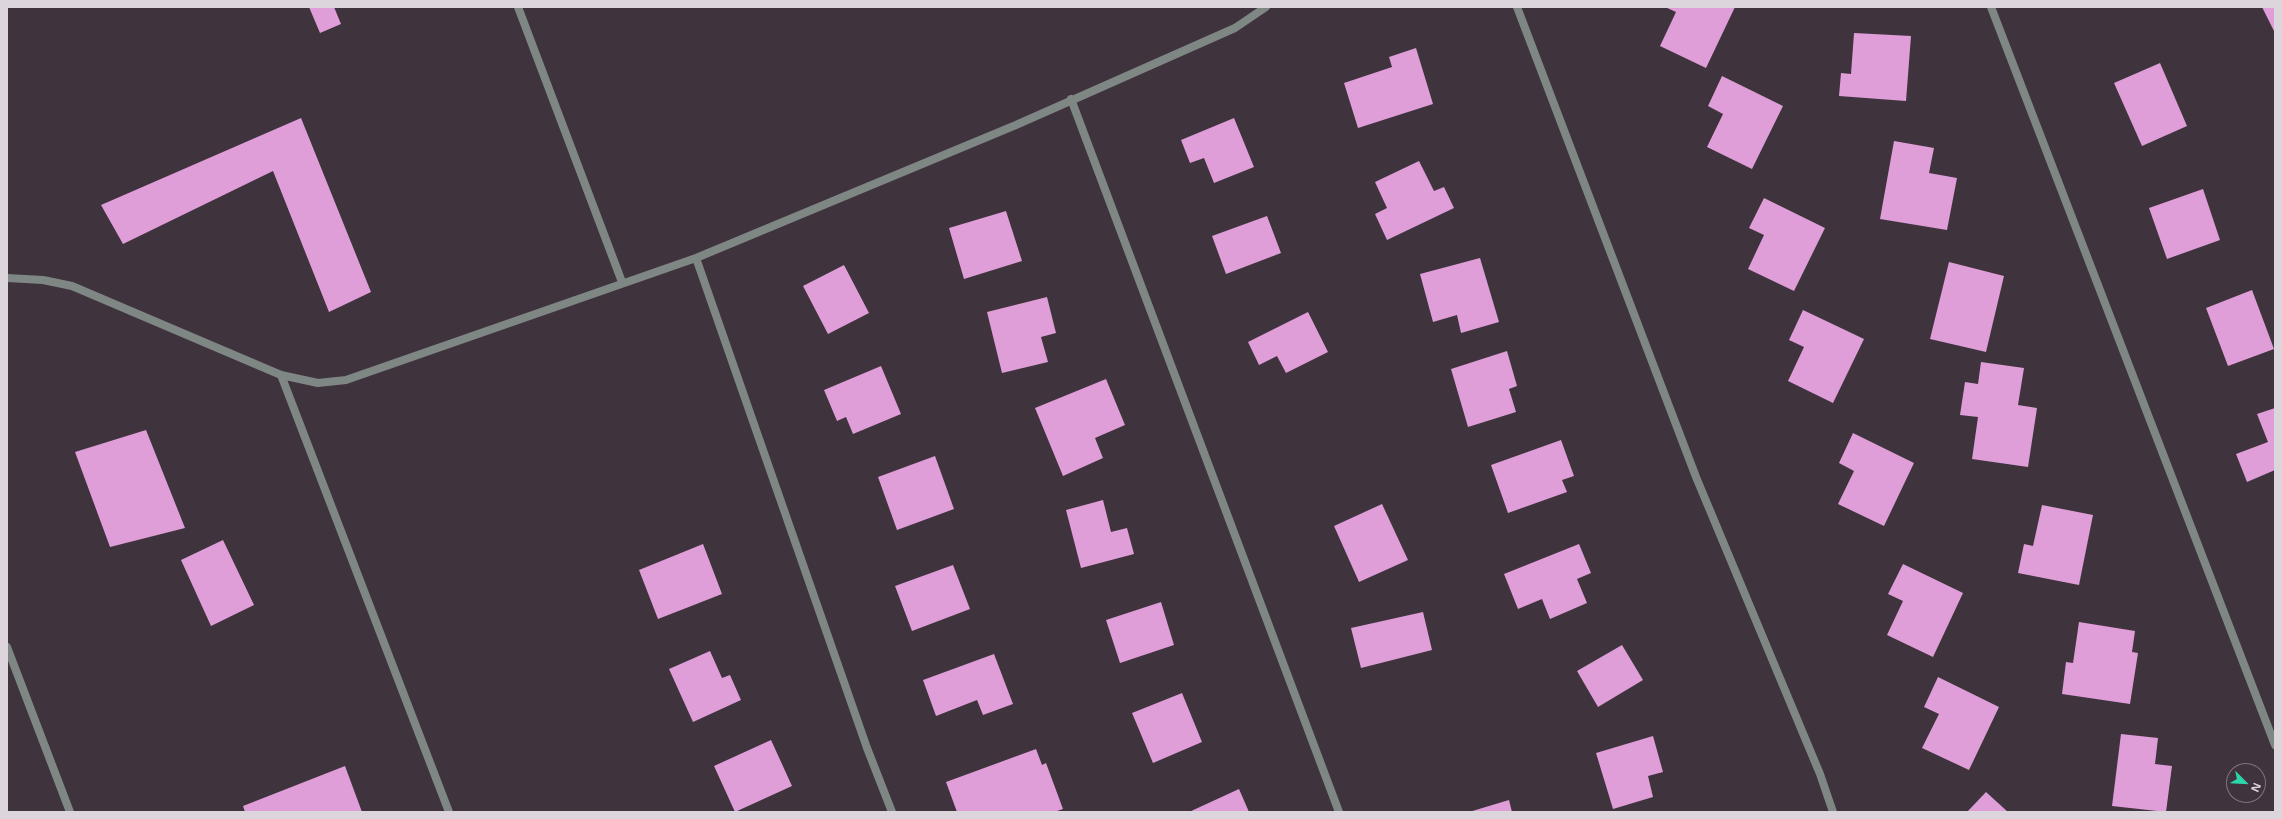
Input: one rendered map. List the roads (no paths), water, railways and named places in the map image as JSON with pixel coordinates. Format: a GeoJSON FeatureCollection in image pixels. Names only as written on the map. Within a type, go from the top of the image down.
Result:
{"type":"FeatureCollection","features":[{"type":"Feature","properties":{"kind":"street"},"geometry":{"type":"LineString","coordinates":[[518,7],[622,282]]}},
{"type":"Feature","properties":{"kind":"street"},"geometry":{"type":"LineString","coordinates":[[7,278],[43,280],[72,286],[281,375],[318,383],[346,380],[622,282],[696,258],[1016,125],[1071,99],[1235,28],[1266,7]]}},
{"type":"Feature","properties":{"kind":"street"},"geometry":{"type":"LineString","coordinates":[[1516,7],[1696,477],[1820,774],[1833,812]]}},
{"type":"Feature","properties":{"kind":"street"},"geometry":{"type":"LineString","coordinates":[[1991,7],[2275,745]]}},
{"type":"Feature","properties":{"kind":"street"},"geometry":{"type":"LineString","coordinates":[[1071,99],[1339,812]]}},
{"type":"Feature","properties":{"kind":"street"},"geometry":{"type":"LineString","coordinates":[[696,258],[864,740],[892,812]]}},
{"type":"Feature","properties":{"kind":"street"},"geometry":{"type":"LineString","coordinates":[[281,375],[449,812]]}},
{"type":"Feature","properties":{"kind":"street"},"geometry":{"type":"LineString","coordinates":[[7,647],[70,812]]}}]}
